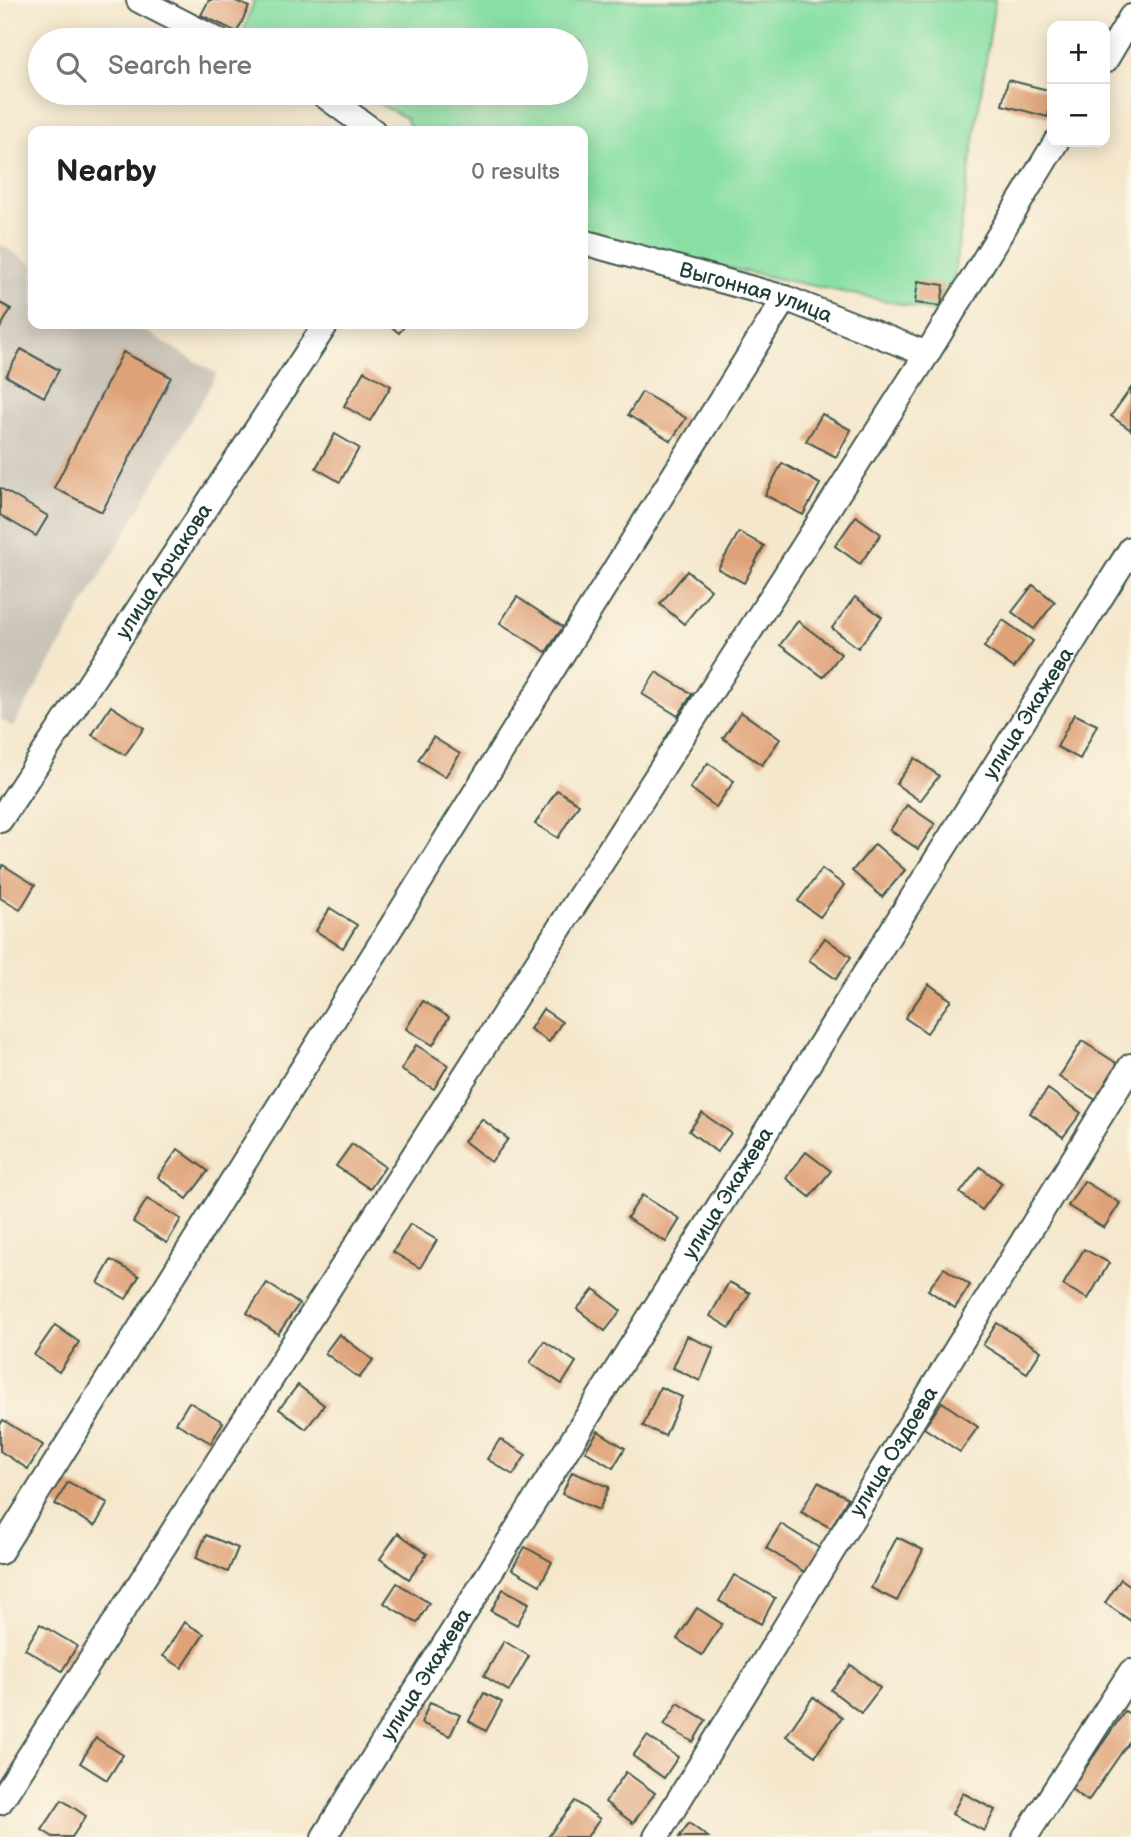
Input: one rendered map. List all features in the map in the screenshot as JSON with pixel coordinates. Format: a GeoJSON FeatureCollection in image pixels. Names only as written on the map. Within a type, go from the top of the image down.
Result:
{"type":"FeatureCollection","features":[{"type":"Feature","properties":{"kind":"street"},"geometry":{"type":"LineString","coordinates":[[139,0],[194,28]]}},
{"type":"Feature","properties":{"kind":"street"},"geometry":{"type":"LineString","coordinates":[[1110,53],[1131,17]]}},
{"type":"Feature","properties":{"kind":"street"},"geometry":{"type":"LineString","coordinates":[[337,105],[366,126]]}},
{"type":"Feature","properties":{"kind":"street"},"geometry":{"type":"LineString","coordinates":[[0,1802],[927,355],[1053,147]]}},
{"type":"Feature","properties":{"kind":"street","name":"Выгонная улица"},"geometry":{"type":"LineString","coordinates":[[588,243],[785,298],[927,355]]}},
{"type":"Feature","properties":{"kind":"street"},"geometry":{"type":"LineString","coordinates":[[0,1552],[785,298]]}},
{"type":"Feature","properties":{"kind":"street","name":"улица Арчакова"},"geometry":{"type":"LineString","coordinates":[[0,820],[323,329]]}},
{"type":"Feature","properties":{"kind":"street","name":"улица Экажева"},"geometry":{"type":"LineString","coordinates":[[324,1837],[1131,549]]}},
{"type":"Feature","properties":{"kind":"street","name":"улица Оздоева"},"geometry":{"type":"LineString","coordinates":[[656,1837],[1131,1066]]}},
{"type":"Feature","properties":{"kind":"street"},"geometry":{"type":"LineString","coordinates":[[1025,1837],[1131,1672]]}},
{"type":"Feature","properties":{"kind":"shaded area"},"geometry":{"type":"Polygon","coordinates":[[[0,244],[28,261],[28,329],[141,329],[217,374],[13,727],[0,719],[0,244]]]}},
{"type":"Feature","properties":{"kind":"green space"},"geometry":{"type":"Polygon","coordinates":[[[254,0],[995,0],[948,314],[588,239],[588,126],[410,126],[406,118],[381,105],[588,105],[588,28],[245,28],[254,0]]]}},
{"type":"Feature","properties":{"kind":"building"},"geometry":{"type":"Polygon","coordinates":[[[209,0],[234,0],[249,7],[239,28],[229,28],[201,15],[209,0]]]}},
{"type":"Feature","properties":{"kind":"building"},"geometry":{"type":"Polygon","coordinates":[[[1008,80],[1047,90],[1047,117],[1002,105],[1008,80]]]}},
{"type":"Feature","properties":{"kind":"building"},"geometry":{"type":"Polygon","coordinates":[[[918,281],[944,285],[941,306],[915,303],[918,281]]]}},
{"type":"Feature","properties":{"kind":"building"},"geometry":{"type":"Polygon","coordinates":[[[0,303],[11,309],[0,328],[0,303]]]}},
{"type":"Feature","properties":{"kind":"building"},"geometry":{"type":"Polygon","coordinates":[[[21,349],[59,370],[44,397],[6,376],[21,349]]]}},
{"type":"Feature","properties":{"kind":"building"},"geometry":{"type":"Polygon","coordinates":[[[123,352],[171,377],[102,512],[54,488],[123,352]]]}},
{"type":"Feature","properties":{"kind":"building"},"geometry":{"type":"Polygon","coordinates":[[[364,371],[391,386],[370,421],[344,406],[364,371]]]}},
{"type":"Feature","properties":{"kind":"building"},"geometry":{"type":"Polygon","coordinates":[[[1131,388],[1131,430],[1111,416],[1131,388]]]}},
{"type":"Feature","properties":{"kind":"building"},"geometry":{"type":"Polygon","coordinates":[[[642,392],[686,418],[671,441],[628,415],[642,392]]]}},
{"type":"Feature","properties":{"kind":"building"},"geometry":{"type":"Polygon","coordinates":[[[822,414],[851,430],[836,457],[806,441],[822,414]]]}},
{"type":"Feature","properties":{"kind":"building"},"geometry":{"type":"Polygon","coordinates":[[[335,434],[359,448],[340,482],[316,468],[335,434]]]}},
{"type":"Feature","properties":{"kind":"building"},"geometry":{"type":"Polygon","coordinates":[[[782,463],[820,484],[803,515],[765,495],[782,463]]]}},
{"type":"Feature","properties":{"kind":"building"},"geometry":{"type":"Polygon","coordinates":[[[0,488],[48,516],[36,536],[0,515],[0,488]]]}},
{"type":"Feature","properties":{"kind":"building"},"geometry":{"type":"Polygon","coordinates":[[[856,516],[881,534],[860,564],[835,546],[856,516]]]}},
{"type":"Feature","properties":{"kind":"building"},"geometry":{"type":"Polygon","coordinates":[[[739,532],[764,546],[744,583],[718,569],[739,532]]]}},
{"type":"Feature","properties":{"kind":"building"},"geometry":{"type":"Polygon","coordinates":[[[687,571],[711,590],[684,624],[660,604],[687,571]]]}},
{"type":"Feature","properties":{"kind":"building"},"geometry":{"type":"Polygon","coordinates":[[[1033,585],[1055,602],[1034,629],[1012,612],[1033,585]]]}},
{"type":"Feature","properties":{"kind":"building"},"geometry":{"type":"Polygon","coordinates":[[[517,597],[563,627],[546,652],[500,623],[517,597]]]}},
{"type":"Feature","properties":{"kind":"building"},"geometry":{"type":"Polygon","coordinates":[[[855,597],[882,617],[858,648],[832,628],[855,597]]]}},
{"type":"Feature","properties":{"kind":"building"},"geometry":{"type":"Polygon","coordinates":[[[1003,620],[1033,641],[1014,668],[984,647],[1003,620]]]}},
{"type":"Feature","properties":{"kind":"building"},"geometry":{"type":"Polygon","coordinates":[[[798,621],[841,654],[823,677],[780,645],[798,621]]]}},
{"type":"Feature","properties":{"kind":"building"},"geometry":{"type":"Polygon","coordinates":[[[656,672],[692,694],[678,716],[642,694],[656,672]]]}},
{"type":"Feature","properties":{"kind":"building"},"geometry":{"type":"Polygon","coordinates":[[[111,706],[144,728],[125,755],[92,735],[111,706]]]}},
{"type":"Feature","properties":{"kind":"building"},"geometry":{"type":"Polygon","coordinates":[[[741,712],[780,739],[762,765],[723,738],[741,712]]]}},
{"type":"Feature","properties":{"kind":"building"},"geometry":{"type":"Polygon","coordinates":[[[1074,714],[1097,725],[1080,759],[1057,747],[1074,714]]]}},
{"type":"Feature","properties":{"kind":"building"},"geometry":{"type":"Polygon","coordinates":[[[433,737],[460,754],[445,777],[418,760],[433,737]]]}},
{"type":"Feature","properties":{"kind":"building"},"geometry":{"type":"Polygon","coordinates":[[[915,758],[939,776],[920,801],[896,784],[915,758]]]}},
{"type":"Feature","properties":{"kind":"building"},"geometry":{"type":"Polygon","coordinates":[[[708,763],[734,781],[716,807],[690,788],[708,763]]]}},
{"type":"Feature","properties":{"kind":"building"},"geometry":{"type":"Polygon","coordinates":[[[557,790],[579,804],[558,838],[535,824],[557,790]]]}},
{"type":"Feature","properties":{"kind":"building"},"geometry":{"type":"Polygon","coordinates":[[[907,805],[935,824],[918,849],[890,830],[907,805]]]}},
{"type":"Feature","properties":{"kind":"building"},"geometry":{"type":"Polygon","coordinates":[[[875,844],[905,870],[882,897],[852,871],[875,844]]]}},
{"type":"Feature","properties":{"kind":"building"},"geometry":{"type":"Polygon","coordinates":[[[3,865],[35,885],[20,910],[0,898],[0,870],[3,865]]]}},
{"type":"Feature","properties":{"kind":"building"},"geometry":{"type":"Polygon","coordinates":[[[822,869],[844,885],[820,917],[798,901],[822,869]]]}},
{"type":"Feature","properties":{"kind":"building"},"geometry":{"type":"Polygon","coordinates":[[[330,908],[357,925],[343,948],[316,931],[330,908]]]}},
{"type":"Feature","properties":{"kind":"building"},"geometry":{"type":"Polygon","coordinates":[[[825,938],[851,957],[836,979],[809,960],[825,938]]]}},
{"type":"Feature","properties":{"kind":"building"},"geometry":{"type":"Polygon","coordinates":[[[929,984],[951,1000],[927,1033],[905,1018],[929,984]]]}},
{"type":"Feature","properties":{"kind":"building"},"geometry":{"type":"Polygon","coordinates":[[[423,1001],[449,1017],[433,1045],[406,1029],[423,1001]]]}},
{"type":"Feature","properties":{"kind":"building"},"geometry":{"type":"Polygon","coordinates":[[[543,1009],[562,1022],[549,1042],[530,1029],[543,1009]]]}},
{"type":"Feature","properties":{"kind":"building"},"geometry":{"type":"Polygon","coordinates":[[[1082,1041],[1118,1064],[1096,1100],[1059,1077],[1082,1041]]]}},
{"type":"Feature","properties":{"kind":"building"},"geometry":{"type":"Polygon","coordinates":[[[416,1045],[448,1065],[434,1089],[401,1070],[416,1045]]]}},
{"type":"Feature","properties":{"kind":"building"},"geometry":{"type":"Polygon","coordinates":[[[1048,1089],[1081,1113],[1063,1137],[1030,1113],[1048,1089]]]}},
{"type":"Feature","properties":{"kind":"building"},"geometry":{"type":"Polygon","coordinates":[[[702,1113],[731,1133],[717,1152],[689,1131],[702,1113]]]}},
{"type":"Feature","properties":{"kind":"building"},"geometry":{"type":"Polygon","coordinates":[[[482,1119],[508,1139],[491,1162],[464,1141],[482,1119]]]}},
{"type":"Feature","properties":{"kind":"building"},"geometry":{"type":"Polygon","coordinates":[[[352,1144],[385,1167],[370,1189],[336,1166],[352,1144]]]}},
{"type":"Feature","properties":{"kind":"building"},"geometry":{"type":"Polygon","coordinates":[[[178,1149],[208,1171],[187,1199],[158,1177],[178,1149]]]}},
{"type":"Feature","properties":{"kind":"building"},"geometry":{"type":"Polygon","coordinates":[[[806,1152],[831,1171],[810,1197],[786,1178],[806,1152]]]}},
{"type":"Feature","properties":{"kind":"building"},"geometry":{"type":"Polygon","coordinates":[[[980,1167],[1002,1183],[982,1210],[960,1193],[980,1167]]]}},
{"type":"Feature","properties":{"kind":"building"},"geometry":{"type":"Polygon","coordinates":[[[1084,1181],[1120,1203],[1104,1228],[1068,1206],[1084,1181]]]}},
{"type":"Feature","properties":{"kind":"building"},"geometry":{"type":"Polygon","coordinates":[[[642,1195],[680,1219],[666,1242],[627,1218],[642,1195]]]}},
{"type":"Feature","properties":{"kind":"building"},"geometry":{"type":"Polygon","coordinates":[[[147,1199],[181,1219],[167,1243],[133,1222],[147,1199]]]}},
{"type":"Feature","properties":{"kind":"building"},"geometry":{"type":"Polygon","coordinates":[[[410,1224],[437,1240],[420,1268],[393,1252],[410,1224]]]}},
{"type":"Feature","properties":{"kind":"building"},"geometry":{"type":"Polygon","coordinates":[[[1084,1249],[1109,1263],[1088,1299],[1063,1285],[1084,1249]]]}},
{"type":"Feature","properties":{"kind":"building"},"geometry":{"type":"Polygon","coordinates":[[[111,1260],[139,1276],[126,1299],[98,1283],[111,1260]]]}},
{"type":"Feature","properties":{"kind":"building"},"geometry":{"type":"Polygon","coordinates":[[[944,1268],[970,1285],[955,1308],[928,1290],[944,1268]]]}},
{"type":"Feature","properties":{"kind":"building"},"geometry":{"type":"Polygon","coordinates":[[[729,1282],[750,1293],[730,1328],[710,1316],[729,1282]]]}},
{"type":"Feature","properties":{"kind":"building"},"geometry":{"type":"Polygon","coordinates":[[[267,1283],[299,1304],[278,1334],[247,1313],[267,1283]]]}},
{"type":"Feature","properties":{"kind":"building"},"geometry":{"type":"Polygon","coordinates":[[[594,1289],[621,1311],[605,1331],[577,1309],[594,1289]]]}},
{"type":"Feature","properties":{"kind":"building"},"geometry":{"type":"Polygon","coordinates":[[[997,1323],[1041,1351],[1027,1373],[983,1345],[997,1323]]]}},
{"type":"Feature","properties":{"kind":"building"},"geometry":{"type":"Polygon","coordinates":[[[55,1325],[79,1342],[59,1372],[34,1355],[55,1325]]]}},
{"type":"Feature","properties":{"kind":"building"},"geometry":{"type":"Polygon","coordinates":[[[339,1334],[373,1360],[359,1378],[325,1353],[339,1334]]]}},
{"type":"Feature","properties":{"kind":"building"},"geometry":{"type":"Polygon","coordinates":[[[687,1336],[714,1348],[700,1381],[673,1368],[687,1336]]]}},
{"type":"Feature","properties":{"kind":"building"},"geometry":{"type":"Polygon","coordinates":[[[544,1341],[576,1362],[562,1384],[530,1363],[544,1341]]]}},
{"type":"Feature","properties":{"kind":"building"},"geometry":{"type":"Polygon","coordinates":[[[298,1385],[324,1405],[306,1429],[279,1409],[298,1385]]]}},
{"type":"Feature","properties":{"kind":"building"},"geometry":{"type":"Polygon","coordinates":[[[660,1387],[682,1397],[665,1436],[643,1426],[660,1387]]]}},
{"type":"Feature","properties":{"kind":"building"},"geometry":{"type":"Polygon","coordinates":[[[189,1402],[223,1422],[211,1443],[176,1423],[189,1402]]]}},
{"type":"Feature","properties":{"kind":"building"},"geometry":{"type":"Polygon","coordinates":[[[942,1402],[978,1427],[960,1452],[924,1428],[942,1402]]]}},
{"type":"Feature","properties":{"kind":"building"},"geometry":{"type":"Polygon","coordinates":[[[3,1420],[43,1445],[28,1469],[0,1451],[0,1425],[3,1420]]]}},
{"type":"Feature","properties":{"kind":"building"},"geometry":{"type":"Polygon","coordinates":[[[598,1431],[625,1448],[613,1468],[585,1451],[598,1431]]]}},
{"type":"Feature","properties":{"kind":"building"},"geometry":{"type":"Polygon","coordinates":[[[500,1439],[526,1455],[513,1475],[487,1459],[500,1439]]]}},
{"type":"Feature","properties":{"kind":"building"},"geometry":{"type":"Polygon","coordinates":[[[572,1472],[609,1487],[599,1510],[562,1494],[572,1472]]]}},
{"type":"Feature","properties":{"kind":"building"},"geometry":{"type":"Polygon","coordinates":[[[68,1482],[108,1503],[95,1526],[55,1504],[68,1482]]]}},
{"type":"Feature","properties":{"kind":"building"},"geometry":{"type":"Polygon","coordinates":[[[818,1482],[848,1498],[831,1528],[801,1512],[818,1482]]]}},
{"type":"Feature","properties":{"kind":"building"},"geometry":{"type":"Polygon","coordinates":[[[781,1524],[821,1549],[806,1573],[766,1548],[781,1524]]]}},
{"type":"Feature","properties":{"kind":"building"},"geometry":{"type":"Polygon","coordinates":[[[398,1533],[427,1554],[409,1579],[380,1559],[398,1533]]]}},
{"type":"Feature","properties":{"kind":"building"},"geometry":{"type":"Polygon","coordinates":[[[206,1535],[238,1548],[228,1572],[196,1558],[206,1535]]]}},
{"type":"Feature","properties":{"kind":"building"},"geometry":{"type":"Polygon","coordinates":[[[897,1537],[923,1550],[897,1601],[871,1588],[897,1537]]]}},
{"type":"Feature","properties":{"kind":"building"},"geometry":{"type":"Polygon","coordinates":[[[525,1547],[552,1562],[540,1585],[512,1569],[525,1547]]]}},
{"type":"Feature","properties":{"kind":"building"},"geometry":{"type":"Polygon","coordinates":[[[734,1575],[775,1598],[761,1624],[719,1601],[734,1575]]]}},
{"type":"Feature","properties":{"kind":"building"},"geometry":{"type":"Polygon","coordinates":[[[1121,1579],[1131,1586],[1131,1621],[1105,1603],[1121,1579]]]}},
{"type":"Feature","properties":{"kind":"building"},"geometry":{"type":"Polygon","coordinates":[[[397,1583],[429,1603],[417,1623],[384,1603],[397,1583]]]}},
{"type":"Feature","properties":{"kind":"building"},"geometry":{"type":"Polygon","coordinates":[[[503,1589],[529,1603],[517,1625],[491,1611],[503,1589]]]}},
{"type":"Feature","properties":{"kind":"building"},"geometry":{"type":"Polygon","coordinates":[[[697,1608],[722,1624],[702,1655],[677,1639],[697,1608]]]}},
{"type":"Feature","properties":{"kind":"building"},"geometry":{"type":"Polygon","coordinates":[[[184,1622],[204,1634],[182,1668],[163,1656],[184,1622]]]}},
{"type":"Feature","properties":{"kind":"building"},"geometry":{"type":"Polygon","coordinates":[[[40,1624],[77,1646],[62,1671],[25,1649],[40,1624]]]}},
{"type":"Feature","properties":{"kind":"building"},"geometry":{"type":"Polygon","coordinates":[[[504,1641],[529,1656],[509,1691],[484,1676],[504,1641]]]}},
{"type":"Feature","properties":{"kind":"building"},"geometry":{"type":"Polygon","coordinates":[[[851,1665],[880,1688],[861,1713],[831,1690],[851,1665]]]}},
{"type":"Feature","properties":{"kind":"building"},"geometry":{"type":"Polygon","coordinates":[[[484,1693],[502,1702],[486,1731],[469,1721],[484,1693]]]}},
{"type":"Feature","properties":{"kind":"building"},"geometry":{"type":"Polygon","coordinates":[[[813,1697],[842,1717],[815,1756],[786,1736],[813,1697]]]}},
{"type":"Feature","properties":{"kind":"building"},"geometry":{"type":"Polygon","coordinates":[[[430,1702],[460,1715],[450,1736],[421,1723],[430,1702]]]}},
{"type":"Feature","properties":{"kind":"building"},"geometry":{"type":"Polygon","coordinates":[[[678,1703],[706,1720],[693,1742],[664,1725],[678,1703]]]}},
{"type":"Feature","properties":{"kind":"building"},"geometry":{"type":"Polygon","coordinates":[[[1125,1711],[1131,1715],[1131,1739],[1088,1801],[1071,1789],[1125,1711]]]}},
{"type":"Feature","properties":{"kind":"building"},"geometry":{"type":"Polygon","coordinates":[[[647,1736],[678,1757],[664,1778],[633,1756],[647,1736]]]}},
{"type":"Feature","properties":{"kind":"building"},"geometry":{"type":"Polygon","coordinates":[[[96,1738],[123,1755],[107,1780],[80,1763],[96,1738]]]}},
{"type":"Feature","properties":{"kind":"building"},"geometry":{"type":"Polygon","coordinates":[[[626,1772],[655,1793],[633,1823],[605,1802],[626,1772]]]}},
{"type":"Feature","properties":{"kind":"building"},"geometry":{"type":"Polygon","coordinates":[[[963,1793],[995,1810],[984,1831],[952,1814],[963,1793]]]}},
{"type":"Feature","properties":{"kind":"building"},"geometry":{"type":"Polygon","coordinates":[[[62,1800],[86,1816],[72,1837],[53,1837],[42,1830],[62,1800]]]}},
{"type":"Feature","properties":{"kind":"building"},"geometry":{"type":"Polygon","coordinates":[[[575,1801],[600,1819],[587,1837],[548,1837],[575,1801]]]}},
{"type":"Feature","properties":{"kind":"building"},"geometry":{"type":"Polygon","coordinates":[[[689,1823],[708,1837],[679,1837],[689,1823]]]}}]}
